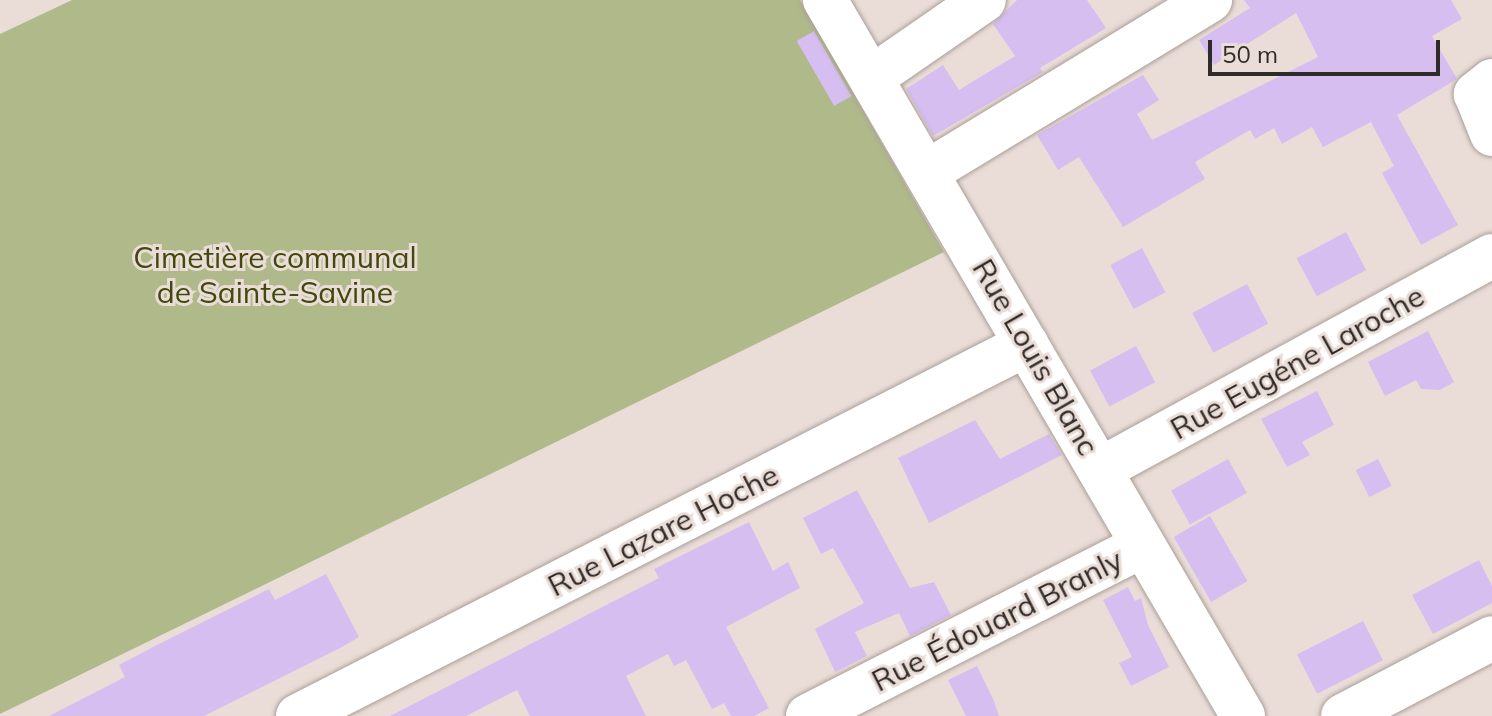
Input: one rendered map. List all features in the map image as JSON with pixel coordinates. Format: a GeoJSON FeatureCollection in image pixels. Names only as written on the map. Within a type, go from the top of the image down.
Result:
{"type":"FeatureCollection","features":[{"type":"Feature","properties":{"kind":"street","name":"Rue Louis Blanc"},"geometry":{"type":"LineString","coordinates":[[825,0],[929,171],[1243,716]]}},
{"type":"Feature","properties":{"kind":"street"},"geometry":{"type":"LineString","coordinates":[[871,78],[984,0]]}},
{"type":"Feature","properties":{"kind":"street"},"geometry":{"type":"LineString","coordinates":[[929,171],[1210,0]]}},
{"type":"Feature","properties":{"kind":"street"},"geometry":{"type":"LineString","coordinates":[[1492,81],[1476,94],[1492,134]]}},
{"type":"Feature","properties":{"kind":"street","name":"Rue Eugéne Laroche"},"geometry":{"type":"LineString","coordinates":[[1101,469],[1492,256]]}},
{"type":"Feature","properties":{"kind":"street","name":"Rue Lazare Hoche"},"geometry":{"type":"LineString","coordinates":[[298,716],[1027,344]]}},
{"type":"Feature","properties":{"kind":"street","name":"Rue Édouard Branly"},"geometry":{"type":"LineString","coordinates":[[808,716],[1143,545]]}},
{"type":"Feature","properties":{"kind":"street"},"geometry":{"type":"LineString","coordinates":[[1343,716],[1492,638]]}},
{"type":"Feature","properties":{"kind":"green space","name":"Cimetière communal de Sainte-Savine"},"geometry":{"type":"Polygon","coordinates":[[[72,0],[800,0],[944,252],[0,714],[0,34],[72,0]]]}},
{"type":"Feature","properties":{"kind":"building"},"geometry":{"type":"Polygon","coordinates":[[[1017,0],[1087,0],[1106,28],[1040,68],[1043,72],[933,136],[906,89],[943,65],[959,90],[1015,56],[993,24],[1017,0]]]}},
{"type":"Feature","properties":{"kind":"building"},"geometry":{"type":"Polygon","coordinates":[[[1244,0],[1451,0],[1462,19],[1432,36],[1457,79],[1397,115],[1458,225],[1421,245],[1382,173],[1394,166],[1371,122],[1323,147],[1312,127],[1282,144],[1274,128],[1255,139],[1250,130],[1195,162],[1205,179],[1123,227],[1079,157],[1058,170],[1037,135],[1143,75],[1159,100],[1137,114],[1152,140],[1318,57],[1296,13],[1214,65],[1199,40],[1250,8],[1244,0]]]}},
{"type":"Feature","properties":{"kind":"building"},"geometry":{"type":"Polygon","coordinates":[[[814,31],[852,96],[834,106],[797,41],[814,31]]]}},
{"type":"Feature","properties":{"kind":"building"},"geometry":{"type":"Polygon","coordinates":[[[1346,232],[1366,270],[1317,296],[1297,258],[1346,232]]]}},
{"type":"Feature","properties":{"kind":"building"},"geometry":{"type":"Polygon","coordinates":[[[1142,248],[1165,292],[1134,309],[1110,265],[1142,248]]]}},
{"type":"Feature","properties":{"kind":"building"},"geometry":{"type":"Polygon","coordinates":[[[1247,284],[1268,324],[1213,353],[1192,313],[1247,284]]]}},
{"type":"Feature","properties":{"kind":"building"},"geometry":{"type":"Polygon","coordinates":[[[1428,331],[1454,382],[1440,390],[1421,389],[1416,380],[1385,396],[1368,362],[1428,331]]]}},
{"type":"Feature","properties":{"kind":"building"},"geometry":{"type":"Polygon","coordinates":[[[1136,346],[1155,382],[1109,407],[1090,370],[1136,346]]]}},
{"type":"Feature","properties":{"kind":"building"},"geometry":{"type":"Polygon","coordinates":[[[1317,391],[1334,425],[1302,442],[1310,455],[1287,467],[1261,419],[1317,391]]]}},
{"type":"Feature","properties":{"kind":"building"},"geometry":{"type":"Polygon","coordinates":[[[975,420],[1000,459],[1049,434],[1062,455],[929,523],[898,458],[975,420]]]}},
{"type":"Feature","properties":{"kind":"building"},"geometry":{"type":"Polygon","coordinates":[[[1228,459],[1247,493],[1190,525],[1171,491],[1228,459]]]}},
{"type":"Feature","properties":{"kind":"building"},"geometry":{"type":"Polygon","coordinates":[[[1378,459],[1392,486],[1369,497],[1356,470],[1378,459]]]}},
{"type":"Feature","properties":{"kind":"building"},"geometry":{"type":"Polygon","coordinates":[[[857,490],[910,588],[934,582],[951,615],[910,636],[899,613],[855,632],[867,656],[835,672],[815,629],[864,603],[833,548],[821,554],[803,518],[857,490]]]}},
{"type":"Feature","properties":{"kind":"building"},"geometry":{"type":"Polygon","coordinates":[[[1210,516],[1248,581],[1211,602],[1174,537],[1210,516]]]}},
{"type":"Feature","properties":{"kind":"building"},"geometry":{"type":"Polygon","coordinates":[[[749,522],[773,571],[788,562],[800,588],[726,627],[769,708],[754,716],[731,716],[724,703],[712,709],[686,660],[674,666],[668,654],[626,676],[646,716],[530,716],[517,690],[466,716],[390,716],[659,578],[654,569],[749,522]]]}},
{"type":"Feature","properties":{"kind":"building"},"geometry":{"type":"Polygon","coordinates":[[[1479,560],[1492,586],[1492,603],[1433,634],[1412,595],[1479,560]]]}},
{"type":"Feature","properties":{"kind":"building"},"geometry":{"type":"Polygon","coordinates":[[[326,574],[359,637],[342,647],[204,716],[49,716],[125,677],[119,665],[157,645],[269,589],[275,600],[326,574]]]}},
{"type":"Feature","properties":{"kind":"building"},"geometry":{"type":"Polygon","coordinates":[[[1128,587],[1135,601],[1141,598],[1148,625],[1169,667],[1131,686],[1119,663],[1132,657],[1103,600],[1128,587]]]}},
{"type":"Feature","properties":{"kind":"building"},"geometry":{"type":"Polygon","coordinates":[[[1363,621],[1383,660],[1317,694],[1297,655],[1363,621]]]}},
{"type":"Feature","properties":{"kind":"building"},"geometry":{"type":"Polygon","coordinates":[[[977,666],[999,716],[966,716],[948,680],[977,666]]]}}]}
